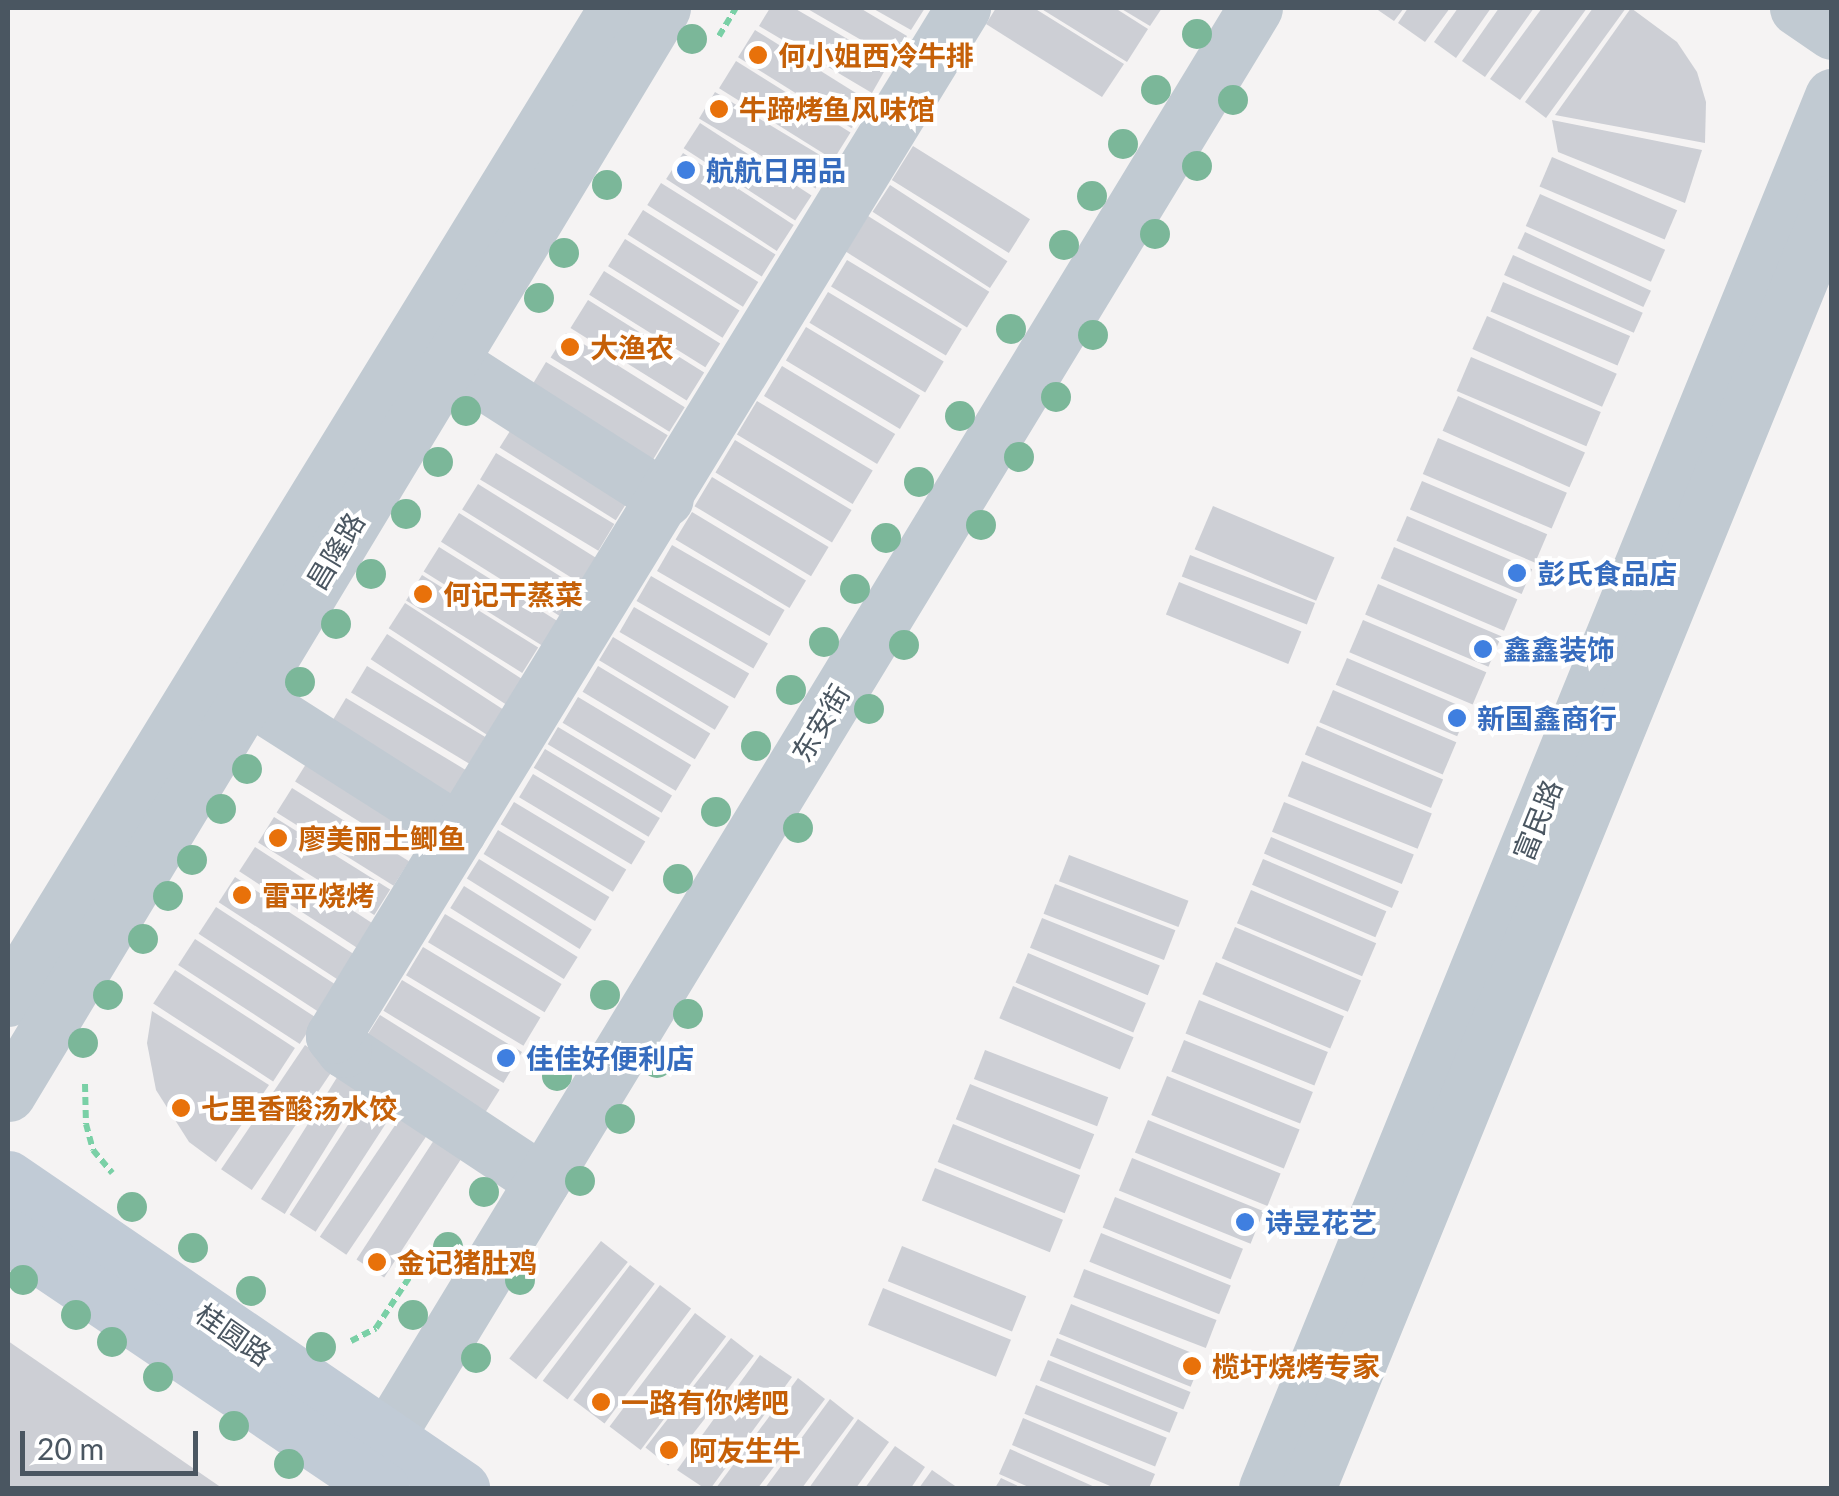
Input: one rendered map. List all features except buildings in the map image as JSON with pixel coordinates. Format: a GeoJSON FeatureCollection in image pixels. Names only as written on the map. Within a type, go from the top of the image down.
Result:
{"type":"FeatureCollection","features":[{"type":"Feature","properties":{"kind":"main road","name":"桂圆路"},"geometry":{"type":"LineString","coordinates":[[8,1178],[384,1463]]}},
{"type":"Feature","properties":{"kind":"main road","name":"桂圆路"},"geometry":{"type":"LineString","coordinates":[[8,1236],[384,1463],[462,1488]]}},
{"type":"Feature","properties":{"kind":"street","name":"昌隆路"},"geometry":{"type":"LineString","coordinates":[[8,999],[616,8]]}},
{"type":"Feature","properties":{"kind":"street","name":"昌隆路"},"geometry":{"type":"LineString","coordinates":[[8,1094],[663,8]]}},
{"type":"Feature","properties":{"kind":"street"},"geometry":{"type":"LineString","coordinates":[[542,1181],[344,1050],[334,1036],[963,8]]}},
{"type":"Feature","properties":{"kind":"street","name":"东安街"},"geometry":{"type":"LineString","coordinates":[[384,1463],[542,1181],[1255,8]]}},
{"type":"Feature","properties":{"kind":"street"},"geometry":{"type":"LineString","coordinates":[[1796,8],[1832,32]]}},
{"type":"Feature","properties":{"kind":"street","name":"富民路"},"geometry":{"type":"LineString","coordinates":[[1266,1488],[1832,96]]}},
{"type":"Feature","properties":{"kind":"street","name":"富民路"},"geometry":{"type":"LineString","coordinates":[[1308,1488],[1832,202]]}},
{"type":"Feature","properties":{"kind":"street"},"geometry":{"type":"LineString","coordinates":[[450,361],[666,499]]}},
{"type":"Feature","properties":{"kind":"street"},"geometry":{"type":"LineString","coordinates":[[247,696],[459,831]]}},
{"type":"Feature","properties":{"kind":"place","name":"何小姐西冷牛排"},"geometry":{"type":"Point","coordinates":[758,55]}},
{"type":"Feature","properties":{"kind":"place","name":"牛蹄烤鱼风味馆"},"geometry":{"type":"Point","coordinates":[719,109]}},
{"type":"Feature","properties":{"kind":"place","name":"航航日用品"},"geometry":{"type":"Point","coordinates":[686,170]}},
{"type":"Feature","properties":{"kind":"place","name":"大渔农"},"geometry":{"type":"Point","coordinates":[570,347]}},
{"type":"Feature","properties":{"kind":"place","name":"彭氏食品店"},"geometry":{"type":"Point","coordinates":[1517,573]}},
{"type":"Feature","properties":{"kind":"place","name":"何记干蒸菜"},"geometry":{"type":"Point","coordinates":[423,594]}},
{"type":"Feature","properties":{"kind":"place","name":"鑫鑫装饰"},"geometry":{"type":"Point","coordinates":[1483,649]}},
{"type":"Feature","properties":{"kind":"place","name":"新国鑫商行"},"geometry":{"type":"Point","coordinates":[1457,718]}},
{"type":"Feature","properties":{"kind":"place","name":"廖美丽土鲫鱼"},"geometry":{"type":"Point","coordinates":[278,838]}},
{"type":"Feature","properties":{"kind":"place","name":"雷平烧烤"},"geometry":{"type":"Point","coordinates":[242,895]}},
{"type":"Feature","properties":{"kind":"place","name":"佳佳好便利店"},"geometry":{"type":"Point","coordinates":[506,1058]}},
{"type":"Feature","properties":{"kind":"place","name":"七里香酸汤水饺"},"geometry":{"type":"Point","coordinates":[181,1108]}},
{"type":"Feature","properties":{"kind":"place","name":"诗昱花艺"},"geometry":{"type":"Point","coordinates":[1245,1222]}},
{"type":"Feature","properties":{"kind":"place","name":"金记猪肚鸡"},"geometry":{"type":"Point","coordinates":[377,1262]}},
{"type":"Feature","properties":{"kind":"place","name":"榄圩烧烤专家"},"geometry":{"type":"Point","coordinates":[1192,1366]}},
{"type":"Feature","properties":{"kind":"place","name":"一路有你烤吧"},"geometry":{"type":"Point","coordinates":[601,1402]}},
{"type":"Feature","properties":{"kind":"place","name":"阿友生牛"},"geometry":{"type":"Point","coordinates":[669,1450]}}]}
